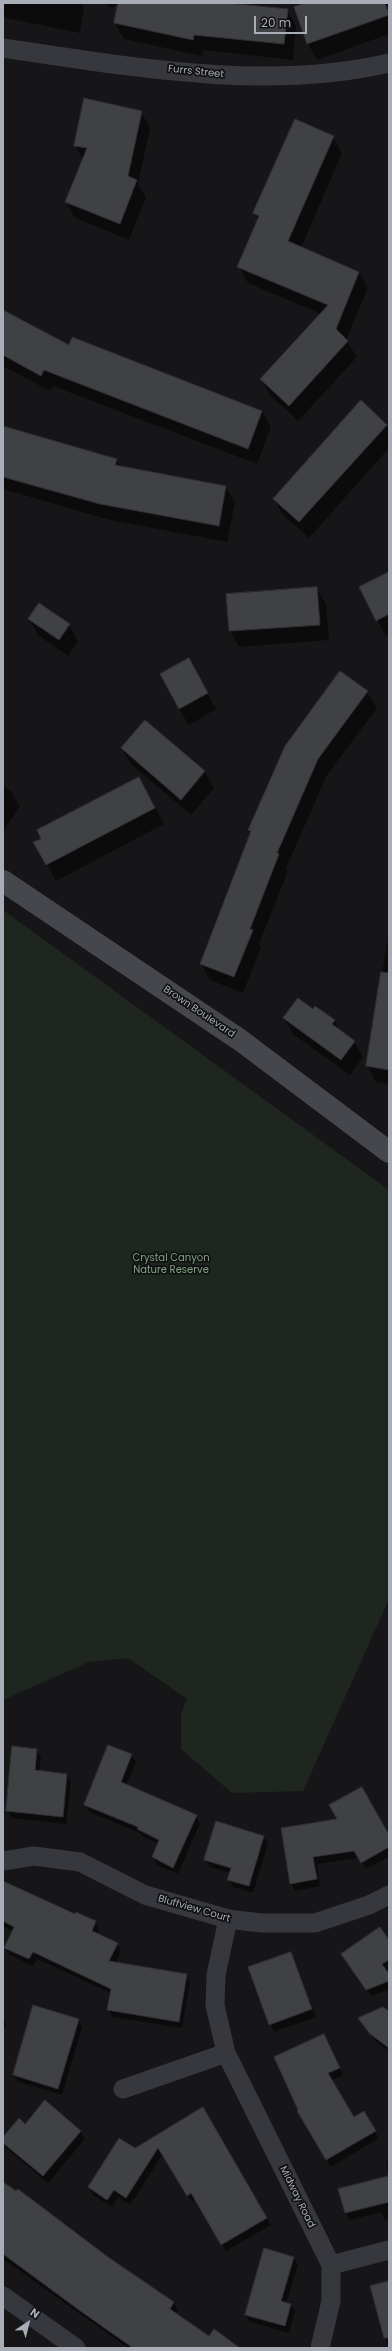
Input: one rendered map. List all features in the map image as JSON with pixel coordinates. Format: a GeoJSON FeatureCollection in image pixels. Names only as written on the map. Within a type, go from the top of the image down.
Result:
{"type":"FeatureCollection","features":[{"type":"Feature","properties":{"kind":"street","name":"Furrs Street"},"geometry":{"type":"LineString","coordinates":[[3,48],[93,61],[236,76],[331,73],[389,63]]}},
{"type":"Feature","properties":{"kind":"street","name":"Brown Boulevard"},"geometry":{"type":"LineString","coordinates":[[3,881],[240,1040],[389,1152]]}},
{"type":"Feature","properties":{"kind":"street","name":"Bluffview Court"},"geometry":{"type":"LineString","coordinates":[[3,1861],[34,1856],[80,1862],[146,1895],[228,1919],[261,1923],[315,1923],[368,1905],[389,1895]]}},
{"type":"Feature","properties":{"kind":"street","name":"Midway Road"},"geometry":{"type":"LineString","coordinates":[[228,1919],[216,1976],[215,2005],[226,2053],[331,2265],[331,2301],[320,2348]]}},
{"type":"Feature","properties":{"kind":"street"},"geometry":{"type":"LineString","coordinates":[[123,2089],[226,2053]]}},
{"type":"Feature","properties":{"kind":"street"},"geometry":{"type":"LineString","coordinates":[[331,2265],[389,2250]]}},
{"type":"Feature","properties":{"kind":"street"},"geometry":{"type":"LineString","coordinates":[[3,2296],[76,2348]]}},
{"type":"Feature","properties":{"kind":"green space","name":"Crystal Canyon Nature Reserve"},"geometry":{"type":"Polygon","coordinates":[[[3,910],[389,1190],[389,1599],[303,1791],[232,1793],[181,1749],[181,1714],[187,1699],[128,1658],[89,1662],[3,1700],[3,910]]]}},
{"type":"Feature","properties":{"kind":"building"},"geometry":{"type":"Polygon","coordinates":[[[118,3],[228,3],[288,9],[284,44],[194,35],[193,40],[114,23],[118,3]]]}},
{"type":"Feature","properties":{"kind":"building"},"geometry":{"type":"Polygon","coordinates":[[[305,3],[385,3],[389,15],[307,44],[294,7],[305,3]]]}},
{"type":"Feature","properties":{"kind":"building"},"geometry":{"type":"Polygon","coordinates":[[[84,98],[142,111],[128,176],[137,180],[120,224],[65,202],[87,148],[74,146],[84,98]]]}},
{"type":"Feature","properties":{"kind":"building"},"geometry":{"type":"Polygon","coordinates":[[[295,119],[334,136],[288,241],[359,272],[336,329],[348,341],[289,406],[260,379],[328,305],[237,267],[259,216],[253,213],[295,119]]]}},
{"type":"Feature","properties":{"kind":"building"},"geometry":{"type":"Polygon","coordinates":[[[3,310],[69,345],[72,337],[262,411],[248,449],[44,370],[41,376],[3,355],[3,310]]]}},
{"type":"Feature","properties":{"kind":"building"},"geometry":{"type":"Polygon","coordinates":[[[361,400],[387,425],[299,522],[273,499],[361,400]]]}},
{"type":"Feature","properties":{"kind":"building"},"geometry":{"type":"Polygon","coordinates":[[[3,426],[117,459],[115,465],[226,486],[219,526],[100,504],[3,477],[3,426]]]}},
{"type":"Feature","properties":{"kind":"building"},"geometry":{"type":"Polygon","coordinates":[[[389,572],[389,614],[376,621],[359,587],[389,572]]]}},
{"type":"Feature","properties":{"kind":"building"},"geometry":{"type":"Polygon","coordinates":[[[317,587],[320,625],[229,631],[226,594],[317,587]]]}},
{"type":"Feature","properties":{"kind":"building"},"geometry":{"type":"Polygon","coordinates":[[[39,603],[70,624],[59,640],[28,619],[39,603]]]}},
{"type":"Feature","properties":{"kind":"building"},"geometry":{"type":"Polygon","coordinates":[[[189,658],[208,693],[179,709],[160,674],[189,658]]]}},
{"type":"Feature","properties":{"kind":"building"},"geometry":{"type":"Polygon","coordinates":[[[340,671],[368,691],[318,759],[277,853],[279,854],[250,929],[253,930],[234,977],[200,964],[251,831],[248,830],[285,746],[340,671]]]}},
{"type":"Feature","properties":{"kind":"building"},"geometry":{"type":"Polygon","coordinates":[[[145,720],[205,771],[181,800],[121,748],[145,720]]]}},
{"type":"Feature","properties":{"kind":"building"},"geometry":{"type":"Polygon","coordinates":[[[139,777],[155,808],[46,865],[33,842],[41,839],[37,830],[139,777]]]}},
{"type":"Feature","properties":{"kind":"building"},"geometry":{"type":"Polygon","coordinates":[[[381,972],[389,973],[389,1070],[366,1066],[381,972]]]}},
{"type":"Feature","properties":{"kind":"building"},"geometry":{"type":"Polygon","coordinates":[[[298,998],[313,1009],[315,1006],[335,1020],[332,1024],[355,1041],[341,1060],[283,1018],[298,998]]]}},
{"type":"Feature","properties":{"kind":"building"},"geometry":{"type":"Polygon","coordinates":[[[108,1745],[132,1754],[121,1782],[197,1815],[173,1868],[152,1857],[159,1840],[137,1829],[138,1827],[84,1805],[108,1745]]]}},
{"type":"Feature","properties":{"kind":"building"},"geometry":{"type":"Polygon","coordinates":[[[12,1746],[37,1749],[35,1770],[67,1774],[63,1817],[6,1811],[12,1746]]]}},
{"type":"Feature","properties":{"kind":"building"},"geometry":{"type":"Polygon","coordinates":[[[362,1787],[389,1835],[389,1847],[361,1863],[354,1851],[313,1857],[317,1879],[290,1884],[281,1828],[337,1819],[329,1805],[362,1787]]]}},
{"type":"Feature","properties":{"kind":"building"},"geometry":{"type":"Polygon","coordinates":[[[216,1821],[264,1836],[249,1886],[227,1880],[231,1868],[204,1860],[216,1821]]]}},
{"type":"Feature","properties":{"kind":"building"},"geometry":{"type":"Polygon","coordinates":[[[3,1881],[75,1914],[76,1912],[96,1921],[92,1931],[118,1943],[109,1961],[187,1974],[179,2022],[107,2010],[111,1989],[33,1952],[29,1959],[4,1948],[14,1927],[3,1921],[3,1881]]]}},
{"type":"Feature","properties":{"kind":"building"},"geometry":{"type":"Polygon","coordinates":[[[380,1927],[389,1940],[389,1960],[382,1964],[389,1974],[389,1981],[366,1990],[341,1954],[380,1927]]]}},
{"type":"Feature","properties":{"kind":"building"},"geometry":{"type":"Polygon","coordinates":[[[291,1952],[312,2009],[269,2025],[248,1967],[291,1952]]]}},
{"type":"Feature","properties":{"kind":"building"},"geometry":{"type":"Polygon","coordinates":[[[33,2005],[79,2019],[58,2089],[13,2075],[33,2005]]]}},
{"type":"Feature","properties":{"kind":"building"},"geometry":{"type":"Polygon","coordinates":[[[383,2007],[389,2011],[389,2048],[370,2034],[358,2018],[383,2007]]]}},
{"type":"Feature","properties":{"kind":"building"},"geometry":{"type":"Polygon","coordinates":[[[324,2034],[340,2068],[328,2073],[354,2117],[364,2111],[376,2131],[326,2160],[297,2111],[298,2110],[274,2057],[324,2034]]]}},
{"type":"Feature","properties":{"kind":"building"},"geometry":{"type":"Polygon","coordinates":[[[45,2100],[81,2131],[43,2176],[3,2143],[3,2137],[19,2118],[25,2124],[45,2100]]]}},
{"type":"Feature","properties":{"kind":"building"},"geometry":{"type":"Polygon","coordinates":[[[203,2107],[267,2218],[221,2245],[191,2193],[187,2196],[158,2148],[126,2198],[114,2190],[107,2200],[88,2187],[119,2138],[135,2148],[203,2107]]]}},
{"type":"Feature","properties":{"kind":"building"},"geometry":{"type":"Polygon","coordinates":[[[389,2176],[389,2202],[345,2213],[338,2189],[389,2176]]]}},
{"type":"Feature","properties":{"kind":"building"},"geometry":{"type":"Polygon","coordinates":[[[3,2182],[16,2191],[18,2189],[108,2257],[174,2302],[170,2309],[209,2336],[214,2329],[240,2348],[133,2348],[3,2254],[3,2182]]]}},
{"type":"Feature","properties":{"kind":"building"},"geometry":{"type":"Polygon","coordinates":[[[264,2248],[294,2257],[281,2301],[291,2304],[285,2326],[245,2315],[264,2248]]]}},
{"type":"Feature","properties":{"kind":"building"},"geometry":{"type":"Polygon","coordinates":[[[389,2281],[389,2338],[384,2338],[370,2286],[389,2281]]]}}]}
